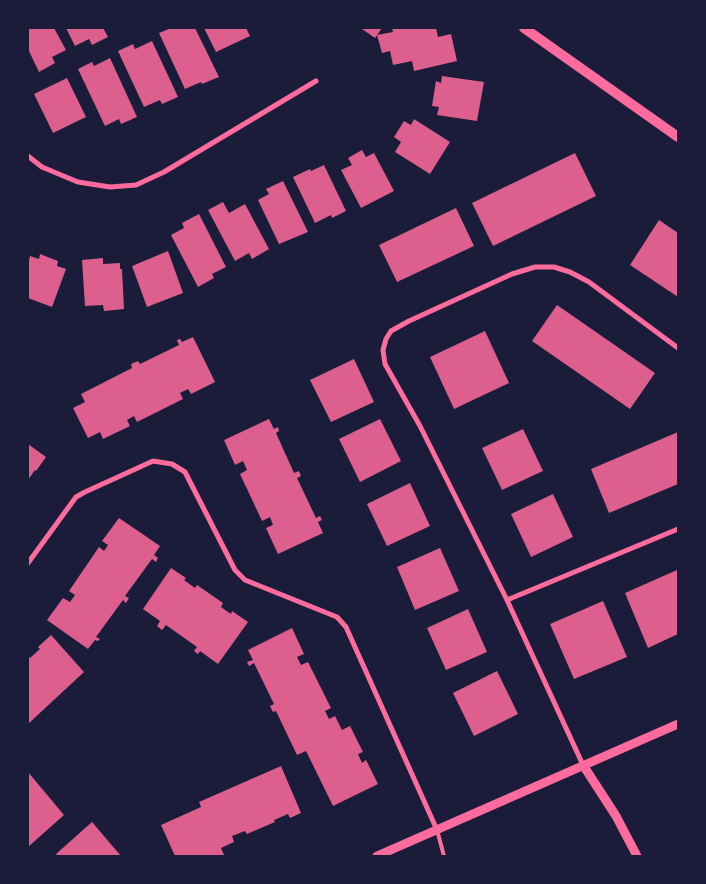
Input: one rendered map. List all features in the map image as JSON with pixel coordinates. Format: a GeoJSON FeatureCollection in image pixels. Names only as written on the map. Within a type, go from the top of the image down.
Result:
{"type":"FeatureCollection","features":[{"type":"Feature","properties":{"kind":"main road"},"geometry":{"type":"LineString","coordinates":[[524,28],[678,136]]}},
{"type":"Feature","properties":{"kind":"street"},"geometry":{"type":"LineString","coordinates":[[28,156],[42,167],[78,182],[110,187],[136,185],[164,172],[316,81]]}},
{"type":"Feature","properties":{"kind":"street"},"geometry":{"type":"LineString","coordinates":[[637,856],[616,816],[584,765],[507,600],[420,426],[385,364],[383,350],[386,339],[391,332],[409,321],[512,274],[536,267],[554,267],[570,272],[589,282],[678,348]]}},
{"type":"Feature","properties":{"kind":"street"},"geometry":{"type":"LineString","coordinates":[[28,563],[76,497],[153,461],[172,464],[186,472],[235,570],[245,580],[337,617],[346,627],[437,830]]}},
{"type":"Feature","properties":{"kind":"street"},"geometry":{"type":"LineString","coordinates":[[507,600],[678,529]]}},
{"type":"Feature","properties":{"kind":"street"},"geometry":{"type":"LineString","coordinates":[[377,856],[678,724]]}},
{"type":"Feature","properties":{"kind":"lane"},"geometry":{"type":"LineString","coordinates":[[437,830],[444,856]]}},
{"type":"Feature","properties":{"kind":"building"},"geometry":{"type":"Polygon","coordinates":[[[28,28],[54,28],[66,50],[52,57],[55,63],[39,72],[28,49],[28,28]]]}},
{"type":"Feature","properties":{"kind":"building"},"geometry":{"type":"Polygon","coordinates":[[[66,28],[103,28],[108,37],[92,45],[89,39],[75,46],[66,28]]]}},
{"type":"Feature","properties":{"kind":"building"},"geometry":{"type":"Polygon","coordinates":[[[171,28],[195,28],[219,77],[185,89],[159,33],[171,28]]]}},
{"type":"Feature","properties":{"kind":"building"},"geometry":{"type":"Polygon","coordinates":[[[204,28],[246,28],[250,36],[216,52],[204,28]]]}},
{"type":"Feature","properties":{"kind":"building"},"geometry":{"type":"Polygon","coordinates":[[[363,28],[382,28],[375,38],[363,28]]]}},
{"type":"Feature","properties":{"kind":"building"},"geometry":{"type":"Polygon","coordinates":[[[392,28],[436,28],[438,37],[451,34],[457,61],[414,71],[412,61],[393,65],[390,51],[382,53],[377,35],[393,32],[392,28]]]}},
{"type":"Feature","properties":{"kind":"building"},"geometry":{"type":"Polygon","coordinates":[[[152,41],[178,97],[162,104],[160,100],[144,107],[118,51],[133,44],[135,49],[152,41]]]}},
{"type":"Feature","properties":{"kind":"building"},"geometry":{"type":"Polygon","coordinates":[[[110,58],[137,117],[121,124],[119,119],[105,126],[78,69],[92,62],[94,66],[110,58]]]}},
{"type":"Feature","properties":{"kind":"building"},"geometry":{"type":"Polygon","coordinates":[[[442,76],[484,82],[477,121],[437,115],[439,107],[432,106],[436,81],[441,83],[442,76]]]}},
{"type":"Feature","properties":{"kind":"building"},"geometry":{"type":"Polygon","coordinates":[[[67,78],[86,117],[53,133],[34,94],[67,78]]]}},
{"type":"Feature","properties":{"kind":"building"},"geometry":{"type":"Polygon","coordinates":[[[414,119],[450,142],[430,174],[395,152],[401,142],[394,137],[404,121],[411,125],[414,119]]]}},
{"type":"Feature","properties":{"kind":"building"},"geometry":{"type":"Polygon","coordinates":[[[362,150],[366,157],[374,153],[394,191],[361,208],[341,170],[352,165],[348,158],[362,150]]]}},
{"type":"Feature","properties":{"kind":"building"},"geometry":{"type":"Polygon","coordinates":[[[575,153],[596,196],[493,246],[472,203],[575,153]]]}},
{"type":"Feature","properties":{"kind":"building"},"geometry":{"type":"Polygon","coordinates":[[[324,165],[346,211],[332,218],[331,215],[315,223],[293,177],[324,165]]]}},
{"type":"Feature","properties":{"kind":"building"},"geometry":{"type":"Polygon","coordinates":[[[283,181],[308,232],[279,244],[258,200],[269,194],[266,189],[283,181]]]}},
{"type":"Feature","properties":{"kind":"building"},"geometry":{"type":"Polygon","coordinates":[[[223,202],[229,213],[245,204],[269,249],[252,259],[249,253],[235,261],[208,210],[223,202]]]}},
{"type":"Feature","properties":{"kind":"building"},"geometry":{"type":"Polygon","coordinates":[[[456,208],[474,246],[397,282],[379,245],[456,208]]]}},
{"type":"Feature","properties":{"kind":"building"},"geometry":{"type":"Polygon","coordinates":[[[199,214],[226,267],[212,274],[214,278],[198,287],[171,235],[184,228],[182,223],[199,214]]]}},
{"type":"Feature","properties":{"kind":"building"},"geometry":{"type":"Polygon","coordinates":[[[659,220],[678,233],[678,297],[630,265],[659,220]]]}},
{"type":"Feature","properties":{"kind":"building"},"geometry":{"type":"Polygon","coordinates":[[[168,251],[183,293],[147,307],[132,266],[168,251]]]}},
{"type":"Feature","properties":{"kind":"building"},"geometry":{"type":"Polygon","coordinates":[[[40,254],[58,261],[57,266],[66,269],[52,307],[28,298],[28,264],[30,256],[39,259],[40,254]]]}},
{"type":"Feature","properties":{"kind":"building"},"geometry":{"type":"Polygon","coordinates":[[[103,258],[103,264],[120,263],[124,309],[104,311],[103,305],[85,306],[82,260],[103,258]]]}},
{"type":"Feature","properties":{"kind":"building"},"geometry":{"type":"Polygon","coordinates":[[[557,305],[655,373],[630,409],[532,341],[557,305]]]}},
{"type":"Feature","properties":{"kind":"building"},"geometry":{"type":"Polygon","coordinates":[[[485,331],[509,383],[454,409],[430,357],[485,331]]]}},
{"type":"Feature","properties":{"kind":"building"},"geometry":{"type":"Polygon","coordinates":[[[193,337],[215,382],[191,394],[188,389],[180,393],[183,399],[137,422],[134,416],[127,420],[130,426],[103,439],[100,432],[88,438],[73,408],[85,402],[81,394],[132,368],[131,364],[138,361],[140,364],[179,345],[177,340],[180,339],[182,342],[193,337]]]}},
{"type":"Feature","properties":{"kind":"building"},"geometry":{"type":"Polygon","coordinates":[[[354,359],[374,402],[331,422],[310,380],[354,359]]]}},
{"type":"Feature","properties":{"kind":"building"},"geometry":{"type":"Polygon","coordinates":[[[269,419],[274,429],[278,427],[279,431],[276,433],[294,473],[299,471],[301,476],[297,478],[316,518],[320,516],[322,520],[318,522],[323,533],[278,554],[266,528],[273,525],[270,517],[262,521],[240,474],[247,470],[243,461],[235,465],[224,440],[269,419]]]}},
{"type":"Feature","properties":{"kind":"building"},"geometry":{"type":"Polygon","coordinates":[[[380,419],[401,461],[360,482],[339,439],[380,419]]]}},
{"type":"Feature","properties":{"kind":"building"},"geometry":{"type":"Polygon","coordinates":[[[523,429],[543,471],[502,490],[482,448],[523,429]]]}},
{"type":"Feature","properties":{"kind":"building"},"geometry":{"type":"Polygon","coordinates":[[[678,432],[678,484],[609,513],[591,469],[678,432]]]}},
{"type":"Feature","properties":{"kind":"building"},"geometry":{"type":"Polygon","coordinates":[[[28,444],[46,457],[28,480],[28,444]]]}},
{"type":"Feature","properties":{"kind":"building"},"geometry":{"type":"Polygon","coordinates":[[[410,483],[430,526],[387,546],[367,504],[410,483]]]}},
{"type":"Feature","properties":{"kind":"building"},"geometry":{"type":"Polygon","coordinates":[[[553,494],[573,537],[531,557],[511,514],[553,494]]]}},
{"type":"Feature","properties":{"kind":"building"},"geometry":{"type":"Polygon","coordinates":[[[119,518],[160,546],[154,555],[158,558],[156,562],[152,559],[125,596],[129,598],[126,603],[123,600],[96,637],[100,639],[98,641],[95,640],[88,649],[47,620],[63,598],[70,602],[75,595],[69,591],[99,547],[104,551],[108,545],[102,541],[119,518]]]}},
{"type":"Feature","properties":{"kind":"building"},"geometry":{"type":"Polygon","coordinates":[[[440,548],[459,591],[415,610],[397,567],[440,548]]]}},
{"type":"Feature","properties":{"kind":"building"},"geometry":{"type":"Polygon","coordinates":[[[171,568],[186,578],[184,580],[195,588],[197,585],[223,603],[221,607],[231,614],[232,611],[248,622],[218,664],[200,651],[198,654],[194,651],[197,647],[166,625],[162,630],[157,626],[160,621],[143,609],[171,568]]]}},
{"type":"Feature","properties":{"kind":"building"},"geometry":{"type":"Polygon","coordinates":[[[677,570],[678,634],[648,648],[625,593],[677,570]]]}},
{"type":"Feature","properties":{"kind":"building"},"geometry":{"type":"Polygon","coordinates":[[[603,601],[627,657],[574,679],[550,624],[603,601]]]}},
{"type":"Feature","properties":{"kind":"building"},"geometry":{"type":"Polygon","coordinates":[[[468,609],[487,652],[446,670],[427,628],[468,609]]]}},
{"type":"Feature","properties":{"kind":"building"},"geometry":{"type":"Polygon","coordinates":[[[292,628],[304,654],[297,657],[301,665],[308,662],[331,708],[325,711],[329,719],[335,716],[342,730],[350,726],[363,752],[358,754],[362,763],[366,760],[378,784],[333,806],[306,751],[297,755],[276,711],[273,712],[270,706],[274,704],[254,663],[249,666],[247,662],[253,660],[248,650],[292,628]]]}},
{"type":"Feature","properties":{"kind":"building"},"geometry":{"type":"Polygon","coordinates":[[[51,635],[84,672],[28,724],[28,655],[30,658],[40,649],[38,647],[51,635]]]}},
{"type":"Feature","properties":{"kind":"building"},"geometry":{"type":"Polygon","coordinates":[[[497,671],[518,714],[474,736],[453,693],[497,671]]]}},
{"type":"Feature","properties":{"kind":"building"},"geometry":{"type":"Polygon","coordinates":[[[281,766],[301,813],[290,818],[288,814],[247,834],[245,831],[232,836],[234,842],[221,848],[224,855],[175,856],[161,825],[201,807],[199,802],[281,766]]]}},
{"type":"Feature","properties":{"kind":"building"},"geometry":{"type":"Polygon","coordinates":[[[28,772],[64,815],[28,847],[28,772]]]}},
{"type":"Feature","properties":{"kind":"building"},"geometry":{"type":"Polygon","coordinates":[[[92,822],[121,856],[58,856],[56,854],[92,822]]]}}]}
